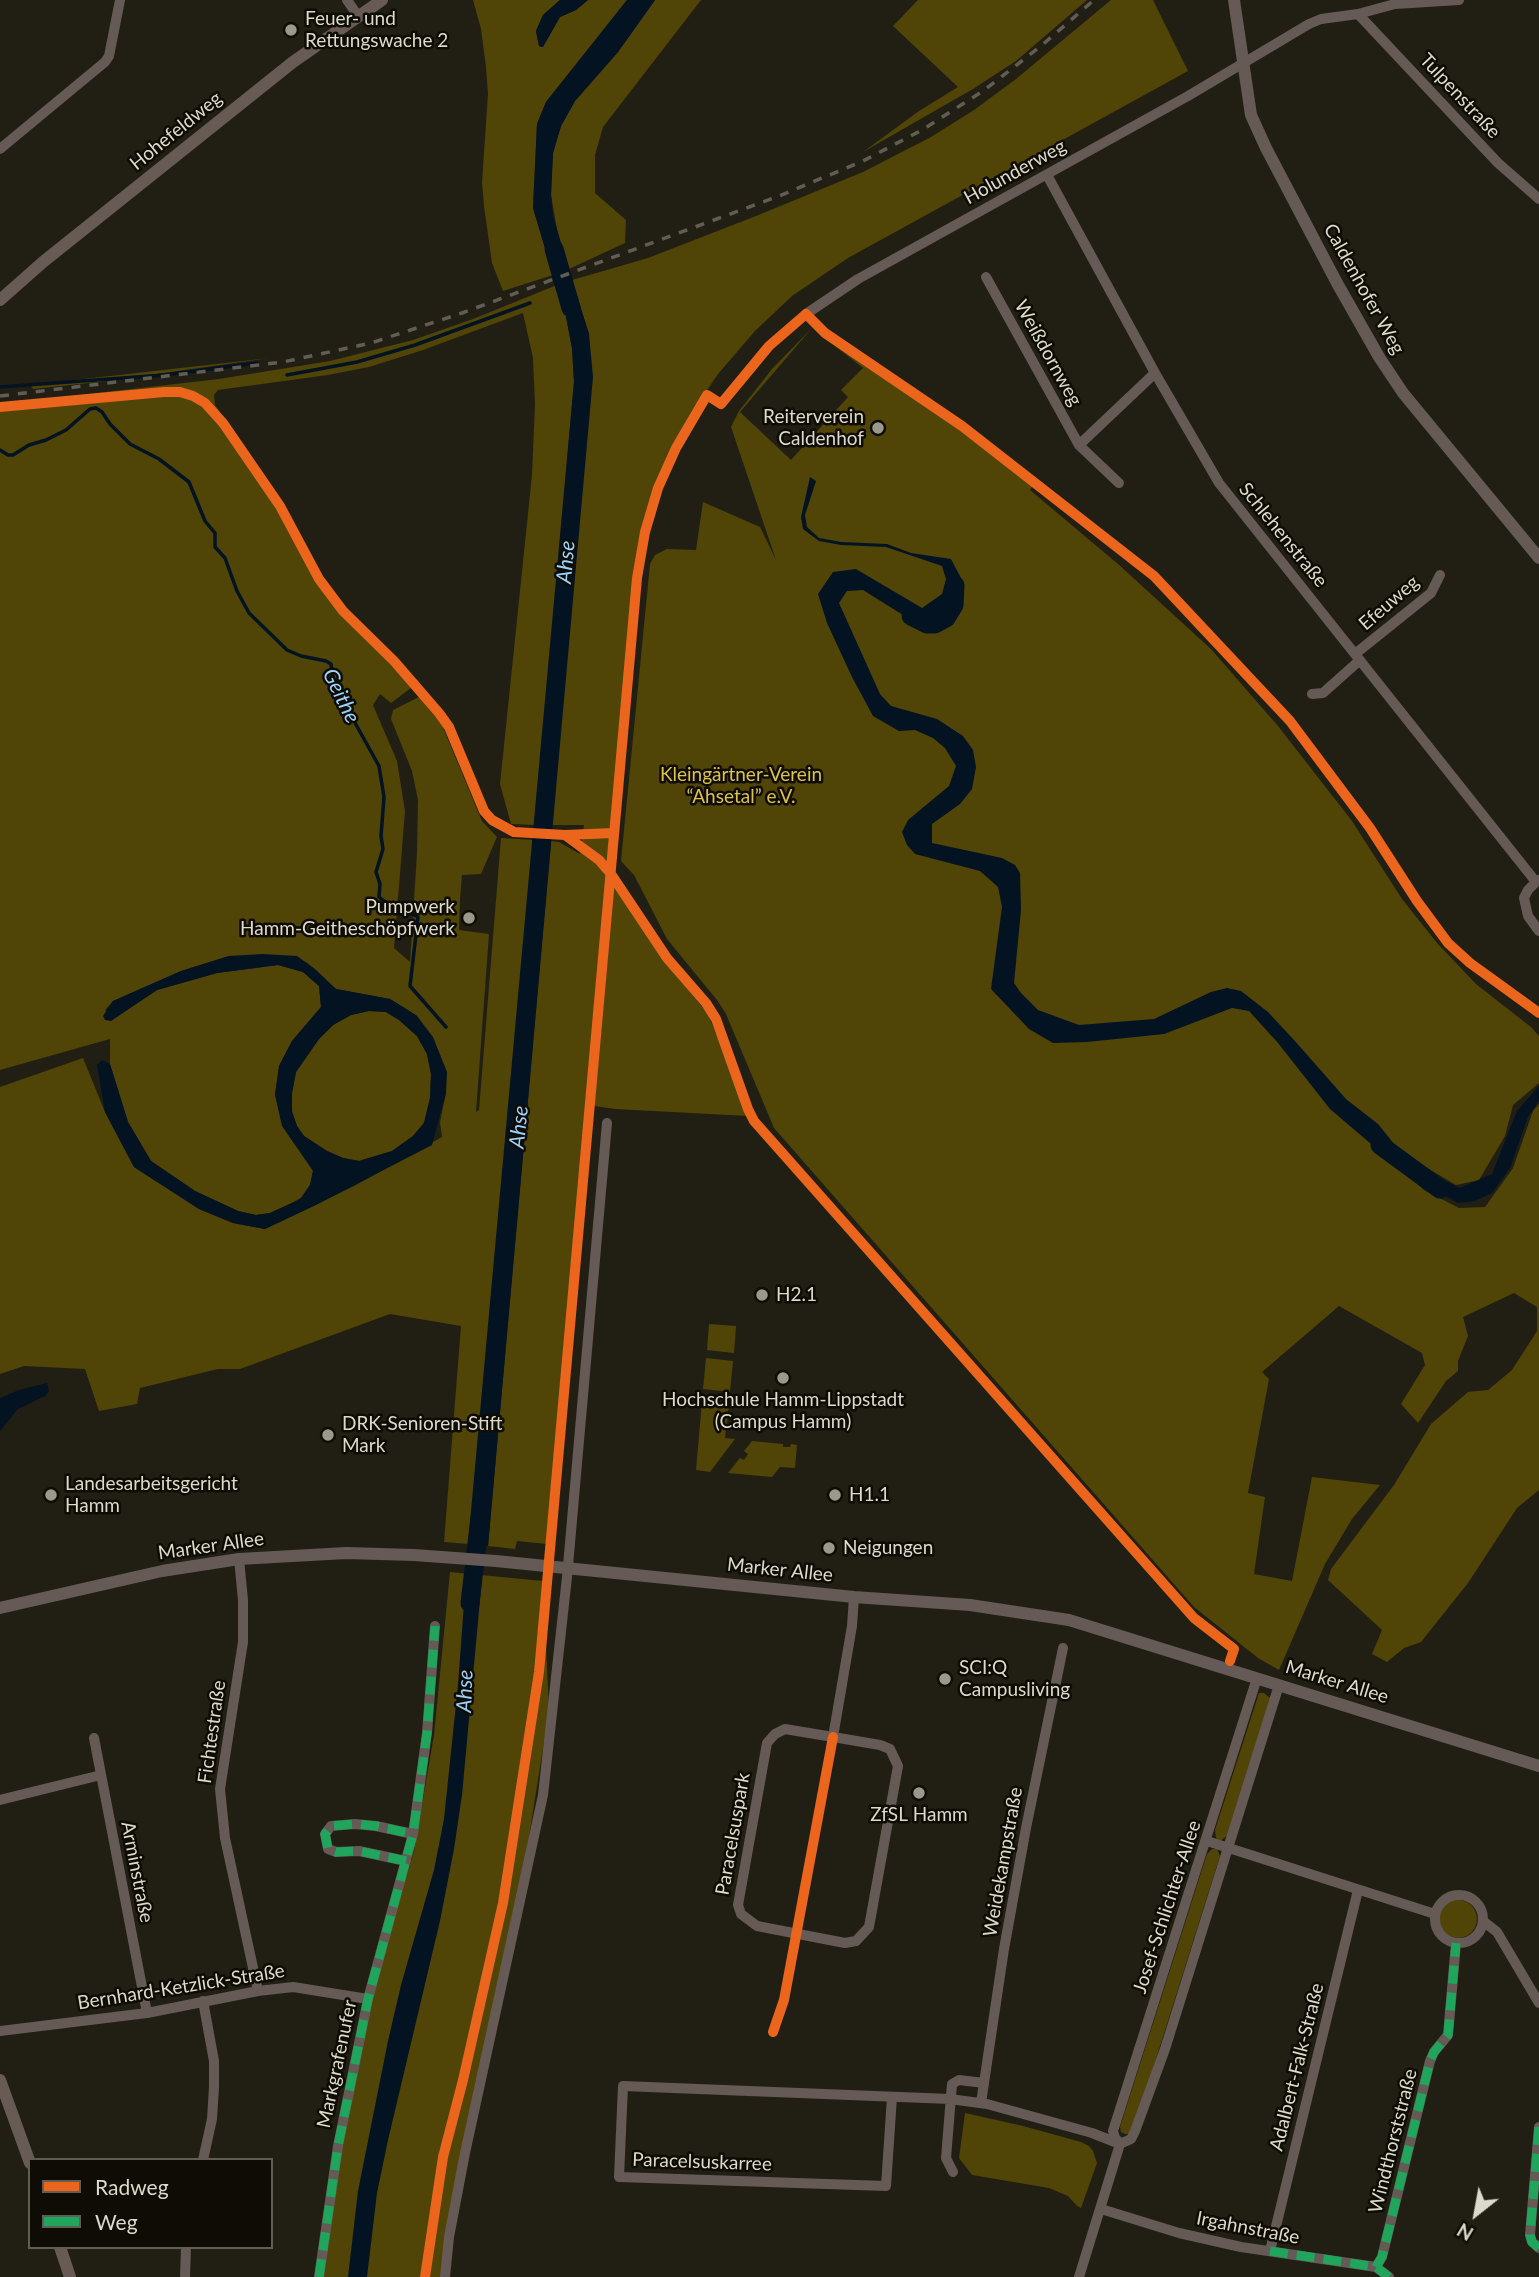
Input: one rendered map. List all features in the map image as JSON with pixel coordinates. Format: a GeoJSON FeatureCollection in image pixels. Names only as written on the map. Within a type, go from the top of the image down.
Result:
{"type":"FeatureCollection","features":[{"type":"Feature","properties":{"kind":"main road","name":"Hohefeldweg"},"geometry":{"type":"LineString","coordinates":[[0,300],[43,262],[293,62],[382,0]]}},
{"type":"Feature","properties":{"kind":"main road"},"geometry":{"type":"LineString","coordinates":[[0,2080],[28,2158]]}},
{"type":"Feature","properties":{"kind":"main road"},"geometry":{"type":"LineString","coordinates":[[61,2249],[70,2277]]}},
{"type":"Feature","properties":{"kind":"street"},"geometry":{"type":"LineString","coordinates":[[0,149],[105,62],[109,56],[120,0]]}},
{"type":"Feature","properties":{"kind":"street"},"geometry":{"type":"LineString","coordinates":[[347,0],[358,16]]}},
{"type":"Feature","properties":{"kind":"street","name":"Caldenhofer Weg"},"geometry":{"type":"LineString","coordinates":[[1234,0],[1247,96],[1259,133],[1337,283],[1403,393],[1539,558]]}},
{"type":"Feature","properties":{"kind":"street","name":"Holunderweg"},"geometry":{"type":"LineString","coordinates":[[806,314],[858,279],[1047,175],[1309,24],[1321,19],[1358,14],[1395,4],[1459,0]]}},
{"type":"Feature","properties":{"kind":"street","name":"Tulpenstraße"},"geometry":{"type":"LineString","coordinates":[[1358,14],[1498,163],[1539,199]]}},
{"type":"Feature","properties":{"kind":"street","name":"Schlehenstraße"},"geometry":{"type":"LineString","coordinates":[[1047,175],[1155,373],[1220,483],[1538,881]]}},
{"type":"Feature","properties":{"kind":"street","name":"Weißdornweg"},"geometry":{"type":"LineString","coordinates":[[986,277],[1079,445],[1119,483]]}},
{"type":"Feature","properties":{"kind":"street","name":"Weißdornweg"},"geometry":{"type":"LineString","coordinates":[[1079,445],[1155,373]]}},
{"type":"Feature","properties":{"kind":"street","name":"Efeuweg"},"geometry":{"type":"LineString","coordinates":[[1312,694],[1323,693],[1358,657],[1431,593],[1440,575]]}},
{"type":"Feature","properties":{"kind":"street"},"geometry":{"type":"LineString","coordinates":[[1538,881],[1524,898],[1528,916],[1539,931]]}},
{"type":"Feature","properties":{"kind":"street"},"geometry":{"type":"LineString","coordinates":[[445,2277],[449,2237],[465,2152],[543,1795],[567,1569],[607,1123]]}},
{"type":"Feature","properties":{"kind":"street","name":"Marker Allee"},"geometry":{"type":"LineString","coordinates":[[0,1608],[162,1571],[239,1559],[346,1553],[496,1561],[854,1597],[970,1605],[1069,1620],[1257,1678],[1274,1680],[1539,1766]]}},
{"type":"Feature","properties":{"kind":"street","name":"Fichtestraße"},"geometry":{"type":"LineString","coordinates":[[239,1559],[243,1642],[220,1789],[225,1838],[258,1991]]}},
{"type":"Feature","properties":{"kind":"street"},"geometry":{"type":"LineString","coordinates":[[833,1738],[852,1626],[854,1597]]}},
{"type":"Feature","properties":{"kind":"street","name":"Markgrafenufer"},"geometry":{"type":"LineString","coordinates":[[319,2277],[338,2146],[368,1999],[413,1835],[427,1733],[435,1626]]}},
{"type":"Feature","properties":{"kind":"street","name":"Weidekampstraße"},"geometry":{"type":"LineString","coordinates":[[981,2103],[1026,1828],[1063,1648]]}},
{"type":"Feature","properties":{"kind":"street","name":"Josef-Schlichter-Allee"},"geometry":{"type":"LineString","coordinates":[[1120,2144],[1113,2131],[1257,1678]]}},
{"type":"Feature","properties":{"kind":"street","name":"Josef-Schlichter-Allee"},"geometry":{"type":"LineString","coordinates":[[1079,2277],[1120,2144],[1131,2139],[1135,2131],[1165,2049],[1228,1848],[1274,1680]]}},
{"type":"Feature","properties":{"kind":"street","name":"Paracelsuspark"},"geometry":{"type":"LineString","coordinates":[[785,1729],[833,1738],[890,1749],[898,1766],[869,1927],[856,1941],[845,1943],[757,1926],[741,1913],[738,1905],[767,1743],[775,1734],[785,1729]]}},
{"type":"Feature","properties":{"kind":"street","name":"Arminstraße"},"geometry":{"type":"LineString","coordinates":[[94,1738],[148,2013]]}},
{"type":"Feature","properties":{"kind":"street"},"geometry":{"type":"LineString","coordinates":[[0,1800],[101,1775]]}},
{"type":"Feature","properties":{"kind":"street"},"geometry":{"type":"LineString","coordinates":[[406,1861],[359,1851],[337,1853],[328,1849],[325,1834],[331,1826],[355,1824],[413,1835]]}},
{"type":"Feature","properties":{"kind":"street"},"geometry":{"type":"LineString","coordinates":[[1207,1841],[1435,1914]]}},
{"type":"Feature","properties":{"kind":"street","name":"Adalbert-Falk-Straße"},"geometry":{"type":"LineString","coordinates":[[1269,2252],[1358,1890]]}},
{"type":"Feature","properties":{"kind":"street"},"geometry":{"type":"LineString","coordinates":[[1459,1895],[1475,1901],[1482,1912],[1483,1921],[1476,1936],[1456,1943],[1441,1934],[1435,1923],[1435,1914],[1443,1901],[1459,1895]]}},
{"type":"Feature","properties":{"kind":"street"},"geometry":{"type":"LineString","coordinates":[[1483,1921],[1497,1932],[1539,2003]]}},
{"type":"Feature","properties":{"kind":"street","name":"Windthorststraße"},"geometry":{"type":"LineString","coordinates":[[1376,2267],[1382,2257],[1430,2062],[1434,2052],[1448,2035],[1456,1943]]}},
{"type":"Feature","properties":{"kind":"street","name":"Bernhard-Ketzlick-Straße"},"geometry":{"type":"LineString","coordinates":[[0,2031],[148,2013],[258,1991],[293,1987],[368,1999]]}},
{"type":"Feature","properties":{"kind":"street"},"geometry":{"type":"LineString","coordinates":[[203,2001],[214,2061],[212,2119],[203,2158]]}},
{"type":"Feature","properties":{"kind":"street"},"geometry":{"type":"LineString","coordinates":[[953,2172],[946,2158],[946,2098],[955,2081],[984,2083]]}},
{"type":"Feature","properties":{"kind":"street","name":"Paracelsuskarree"},"geometry":{"type":"LineString","coordinates":[[892,2097],[886,2186],[619,2177],[623,2086],[946,2098],[981,2103],[1092,2133],[1120,2144]]}},
{"type":"Feature","properties":{"kind":"street"},"geometry":{"type":"LineString","coordinates":[[1539,2127],[1530,2235],[1532,2242],[1539,2248]]}},
{"type":"Feature","properties":{"kind":"street","name":"Irgahnstraße"},"geometry":{"type":"LineString","coordinates":[[1101,2208],[1179,2233],[1269,2252],[1376,2267],[1389,2277]]}},
{"type":"Feature","properties":{"kind":"street"},"geometry":{"type":"LineString","coordinates":[[185,2277],[186,2249]]}},
{"type":"Feature","properties":{"kind":"green space"},"geometry":{"type":"Polygon","coordinates":[[[473,0],[560,0],[543,15],[536,31],[539,46],[542,47],[560,17],[576,10],[588,0],[627,0],[546,102],[537,124],[533,208],[553,275],[503,291],[492,263],[484,206],[482,182],[488,94],[481,29],[473,0]]]}},
{"type":"Feature","properties":{"kind":"green space"},"geometry":{"type":"Polygon","coordinates":[[[655,0],[701,0],[603,127],[595,155],[595,193],[626,220],[625,243],[569,269],[559,241],[551,195],[553,153],[561,126],[575,101],[618,52],[655,0]]]}},
{"type":"Feature","properties":{"kind":"green space"},"geometry":{"type":"Polygon","coordinates":[[[918,0],[1087,0],[1016,61],[863,152],[919,111],[958,87],[893,26],[918,0]]]}},
{"type":"Feature","properties":{"kind":"green space"},"geometry":{"type":"Polygon","coordinates":[[[1111,0],[1153,0],[1188,71],[848,258],[792,296],[755,331],[718,374],[673,448],[655,489],[640,541],[632,588],[608,880],[620,891],[659,953],[708,1014],[748,1116],[615,1109],[588,1105],[547,1544],[517,1541],[515,1549],[488,1546],[551,841],[559,842],[580,854],[584,825],[551,825],[583,478],[589,334],[572,280],[648,258],[756,216],[863,172],[931,137],[1016,79],[1111,0]]]}},
{"type":"Feature","properties":{"kind":"green space"},"geometry":{"type":"Polygon","coordinates":[[[557,285],[562,296],[572,348],[574,382],[535,825],[511,824],[500,784],[532,475],[535,404],[533,358],[523,313],[369,367],[218,390],[214,395],[215,405],[281,500],[326,583],[355,618],[419,682],[391,703],[380,694],[373,705],[397,761],[405,811],[394,948],[410,962],[418,800],[412,771],[391,719],[393,710],[421,696],[442,725],[482,821],[497,837],[481,874],[462,875],[460,899],[459,930],[489,934],[476,1112],[479,1110],[501,838],[534,840],[500,1250],[468,1544],[444,1542],[461,1326],[390,1314],[240,1369],[218,1369],[140,1388],[137,1404],[99,1411],[85,1369],[24,1366],[0,1374],[0,1087],[83,1058],[105,1112],[134,1167],[199,1209],[233,1223],[265,1229],[354,1186],[442,1137],[440,1122],[446,1093],[417,1016],[390,999],[336,989],[306,962],[229,956],[181,971],[113,1001],[105,1010],[116,1017],[157,990],[217,973],[278,965],[303,972],[319,986],[321,1007],[292,1041],[279,1066],[275,1095],[313,1171],[310,1185],[301,1198],[294,1202],[270,1213],[256,1215],[238,1211],[195,1191],[151,1161],[128,1122],[110,1064],[110,1039],[0,1070],[0,404],[219,379],[330,361],[413,340],[557,285]]]}},
{"type":"Feature","properties":{"kind":"green space","name":"Kleingärtner-Verein “Ahsetal” e.V."},"geometry":{"type":"Polygon","coordinates":[[[812,328],[952,419],[1034,484],[1030,490],[1118,564],[1211,649],[1278,726],[1352,821],[1402,899],[1437,943],[1476,984],[1539,1036],[1539,1083],[1513,1105],[1505,1136],[1479,1180],[1456,1185],[1424,1166],[1414,1181],[1424,1190],[1459,1208],[1485,1207],[1513,1168],[1533,1111],[1539,1104],[1539,1490],[1517,1508],[1468,1583],[1421,1642],[1404,1648],[1387,1662],[1372,1654],[1382,1630],[1328,1580],[1331,1569],[1394,1485],[1431,1424],[1468,1392],[1488,1390],[1512,1370],[1537,1331],[1537,1307],[1514,1293],[1463,1317],[1468,1336],[1458,1361],[1458,1371],[1446,1381],[1418,1423],[1401,1404],[1425,1365],[1422,1353],[1339,1306],[1262,1372],[1269,1379],[1248,1493],[1265,1497],[1254,1574],[1292,1581],[1312,1477],[1380,1485],[1352,1519],[1325,1564],[1279,1670],[1258,1658],[1194,1607],[774,1128],[726,1014],[667,939],[634,875],[621,861],[650,564],[655,555],[667,549],[696,550],[703,502],[760,527],[776,560],[731,427],[739,411],[772,369],[812,328]],[[812,328],[740,412],[791,460],[848,397],[841,390],[863,368],[812,328]]]}},
{"type":"Feature","properties":{"kind":"green space"},"geometry":{"type":"Polygon","coordinates":[[[270,358],[107,381],[33,389],[30,385],[270,358]]]}},
{"type":"Feature","properties":{"kind":"green space"},"geometry":{"type":"Polygon","coordinates":[[[369,1011],[386,1012],[417,1036],[427,1054],[431,1074],[430,1098],[424,1123],[413,1136],[392,1151],[359,1161],[327,1151],[304,1136],[291,1111],[292,1093],[296,1072],[319,1039],[333,1025],[351,1015],[369,1011]]]}},
{"type":"Feature","properties":{"kind":"green space"},"geometry":{"type":"Polygon","coordinates":[[[709,1324],[736,1326],[734,1353],[707,1350],[709,1324]]]}},
{"type":"Feature","properties":{"kind":"green space"},"geometry":{"type":"Polygon","coordinates":[[[706,1358],[733,1361],[730,1392],[703,1389],[706,1358]]]}},
{"type":"Feature","properties":{"kind":"green space"},"geometry":{"type":"Polygon","coordinates":[[[702,1401],[715,1406],[716,1402],[729,1404],[725,1438],[735,1439],[710,1472],[696,1470],[702,1401]]]}},
{"type":"Feature","properties":{"kind":"green space"},"geometry":{"type":"Polygon","coordinates":[[[752,1441],[783,1444],[783,1447],[797,1445],[795,1468],[780,1467],[772,1477],[728,1473],[740,1458],[744,1460],[748,1454],[744,1451],[752,1441]]]}},
{"type":"Feature","properties":{"kind":"green space"},"geometry":{"type":"Polygon","coordinates":[[[450,1572],[543,1581],[549,1710],[513,1938],[443,2277],[323,2277],[340,2145],[370,1999],[414,1851],[434,1735],[450,1572]]]}},
{"type":"Feature","properties":{"kind":"green space"},"geometry":{"type":"Polygon","coordinates":[[[1259,1693],[1270,1698],[1227,1836],[1220,1841],[1216,1838],[1215,1830],[1259,1693]]]}},
{"type":"Feature","properties":{"kind":"green space"},"geometry":{"type":"Polygon","coordinates":[[[1212,1849],[1217,1849],[1220,1856],[1138,2116],[1128,2134],[1125,2134],[1120,2127],[1207,1854],[1212,1849]]]}},
{"type":"Feature","properties":{"kind":"green space"},"geometry":{"type":"Polygon","coordinates":[[[1458,1900],[1472,1905],[1477,1919],[1472,1933],[1458,1938],[1444,1933],[1439,1919],[1444,1905],[1458,1900]]]}},
{"type":"Feature","properties":{"kind":"green space"},"geometry":{"type":"Polygon","coordinates":[[[965,2113],[1023,2126],[1089,2146],[1097,2163],[1081,2208],[1068,2196],[1049,2188],[972,2175],[959,2158],[965,2113]]]}},
{"type":"Feature","properties":{"kind":"water"},"geometry":{"type":"Polygon","coordinates":[[[560,0],[588,0],[576,10],[560,17],[543,47],[539,46],[536,31],[543,15],[560,0]]]}},
{"type":"Feature","properties":{"kind":"water"},"geometry":{"type":"Polygon","coordinates":[[[627,0],[655,0],[618,52],[575,101],[561,126],[553,153],[553,216],[569,269],[553,275],[533,208],[537,124],[546,102],[627,0]]]}},
{"type":"Feature","properties":{"kind":"water"},"geometry":{"type":"Polygon","coordinates":[[[572,280],[589,334],[593,377],[488,1546],[468,1544],[574,382],[572,348],[562,296],[557,285],[572,280]]]}},
{"type":"Feature","properties":{"kind":"water"},"geometry":{"type":"Polygon","coordinates":[[[810,477],[816,481],[805,515],[807,527],[819,538],[887,544],[911,553],[951,559],[961,578],[956,606],[932,626],[911,620],[863,590],[847,591],[839,603],[880,694],[891,706],[937,719],[963,736],[973,750],[976,767],[972,789],[960,804],[932,824],[932,843],[1002,858],[1015,865],[1020,873],[1021,910],[1014,983],[1021,993],[1038,1010],[1079,1025],[1154,1019],[1211,992],[1227,988],[1241,991],[1268,1012],[1346,1099],[1378,1124],[1403,1155],[1397,1166],[1330,1109],[1249,1011],[1232,1008],[1164,1034],[1053,1043],[1029,1029],[991,989],[1002,907],[998,887],[980,871],[915,854],[907,845],[902,832],[908,820],[949,786],[956,766],[945,748],[933,738],[915,730],[899,731],[873,716],[827,623],[818,594],[833,572],[856,569],[922,608],[942,594],[946,579],[942,566],[886,547],[819,541],[803,529],[801,517],[810,477]]]}},
{"type":"Feature","properties":{"kind":"water"},"geometry":{"type":"Polygon","coordinates":[[[229,956],[297,956],[336,989],[390,999],[417,1016],[433,1037],[447,1072],[446,1093],[432,1145],[265,1229],[233,1223],[199,1209],[134,1167],[105,1112],[97,1065],[102,1060],[110,1064],[128,1122],[151,1161],[195,1191],[238,1211],[256,1215],[270,1213],[294,1202],[301,1198],[310,1185],[313,1171],[282,1126],[275,1095],[279,1066],[292,1041],[321,1007],[319,986],[303,972],[278,965],[217,973],[157,990],[111,1021],[105,1020],[103,1016],[113,1001],[181,971],[229,956]],[[369,1011],[351,1015],[333,1025],[319,1039],[296,1072],[292,1111],[297,1126],[304,1136],[343,1158],[359,1161],[392,1151],[413,1136],[424,1123],[430,1098],[431,1074],[427,1054],[417,1036],[386,1012],[369,1011]]]}},
{"type":"Feature","properties":{"kind":"water"},"geometry":{"type":"Polygon","coordinates":[[[1539,1086],[1539,1101],[1528,1117],[1510,1168],[1492,1193],[1475,1201],[1458,1203],[1416,1179],[1423,1170],[1460,1188],[1492,1174],[1517,1111],[1539,1086]]]}},
{"type":"Feature","properties":{"kind":"water"},"geometry":{"type":"Polygon","coordinates":[[[47,1383],[49,1391],[45,1396],[18,1409],[0,1431],[0,1398],[47,1383]]]}},
{"type":"Feature","properties":{"kind":"water"},"geometry":{"type":"Polygon","coordinates":[[[466,1576],[482,1578],[462,1795],[454,1849],[377,2193],[367,2277],[348,2277],[358,2191],[388,2041],[434,1870],[444,1819],[466,1576]]]}},
{"type":"Feature","properties":{"kind":"waterway","name":"Ahse"},"geometry":{"type":"LineString","coordinates":[[554,249],[571,308]]}},
{"type":"Feature","properties":{"kind":"waterway"},"geometry":{"type":"LineString","coordinates":[[287,375],[357,362],[415,345],[530,303]]}},
{"type":"Feature","properties":{"kind":"waterway"},"geometry":{"type":"LineString","coordinates":[[0,387],[164,375],[257,363]]}},
{"type":"Feature","properties":{"kind":"waterway","name":"Geithe"},"geometry":{"type":"LineString","coordinates":[[0,450],[13,455],[29,445],[66,430],[90,409],[96,408],[130,444],[159,459],[189,482],[205,521],[215,533],[215,547],[225,558],[237,591],[249,613],[287,650],[331,664],[335,695],[354,721],[379,766],[384,797],[381,836],[383,849],[376,872],[380,884],[379,897],[418,917],[410,986],[446,1027]]}},
{"type":"Feature","properties":{"kind":"waterway"},"geometry":{"type":"LineString","coordinates":[[911,616],[927,624],[935,624],[946,618],[954,605],[955,585]]}},
{"type":"Feature","properties":{"kind":"waterway"},"geometry":{"type":"LineString","coordinates":[[1380,1145],[1440,1189]]}},
{"type":"Feature","properties":{"kind":"waterway","name":"Ahse"},"geometry":{"type":"LineString","coordinates":[[470,1603],[480,1518]]}},
{"type":"Feature","properties":{"kind":"railway"},"geometry":{"type":"LineString","coordinates":[[0,396],[283,362],[371,343],[462,313],[779,196],[863,161],[922,130],[983,91],[1094,0]]}},
{"type":"Feature","properties":{"kind":"marked path"},"geometry":{"type":"LineString","coordinates":[[319,2277],[338,2146],[368,1999],[413,1834],[427,1733],[435,1626]]}},
{"type":"Feature","properties":{"kind":"marked path"},"geometry":{"type":"LineString","coordinates":[[406,1861],[359,1851],[336,1852],[328,1849],[325,1834],[331,1826],[355,1824],[413,1834]]}},
{"type":"Feature","properties":{"kind":"marked path"},"geometry":{"type":"LineString","coordinates":[[1376,2267],[1382,2257],[1430,2061],[1448,2035],[1456,1943]]}},
{"type":"Feature","properties":{"kind":"marked path"},"geometry":{"type":"LineString","coordinates":[[1539,2127],[1530,2235],[1532,2242],[1539,2248]]}},
{"type":"Feature","properties":{"kind":"marked path"},"geometry":{"type":"LineString","coordinates":[[1270,2251],[1376,2267],[1389,2277]]}},
{"type":"Feature","properties":{"kind":"cycle path"},"geometry":{"type":"LineString","coordinates":[[425,2277],[443,2157],[503,1903],[539,1672],[637,578],[645,532],[658,488],[676,448],[707,395],[721,404],[769,346],[806,314],[825,333],[962,426],[1154,576],[1290,721],[1370,828],[1448,943],[1470,963],[1539,1013]]}},
{"type":"Feature","properties":{"kind":"cycle path"},"geometry":{"type":"LineString","coordinates":[[0,407],[164,392],[180,392],[205,403],[223,423],[280,506],[319,579],[343,611],[394,661],[449,727],[484,811],[492,820],[514,832],[565,835],[613,833]]}},
{"type":"Feature","properties":{"kind":"cycle path"},"geometry":{"type":"LineString","coordinates":[[565,835],[599,860],[611,874],[667,958],[706,1003],[716,1019],[754,1121],[1194,1618],[1234,1649],[1230,1661]]}},
{"type":"Feature","properties":{"kind":"cycle path"},"geometry":{"type":"LineString","coordinates":[[773,2032],[784,2000],[833,1737]]}},
{"type":"Feature","properties":{"kind":"place","name":"Feuer- und Rettungswache 2"},"geometry":{"type":"Point","coordinates":[291,30]}},
{"type":"Feature","properties":{"kind":"place","name":"Reiterverein Caldenhof"},"geometry":{"type":"Point","coordinates":[878,428]}},
{"type":"Feature","properties":{"kind":"place","name":"Pumpwerk Hamm-Geitheschöpfwerk"},"geometry":{"type":"Point","coordinates":[469,918]}},
{"type":"Feature","properties":{"kind":"place","name":"H2.1"},"geometry":{"type":"Point","coordinates":[762,1295]}},
{"type":"Feature","properties":{"kind":"place","name":"Hochschule Hamm-Lippstadt (Campus Hamm)"},"geometry":{"type":"Point","coordinates":[783,1378]}},
{"type":"Feature","properties":{"kind":"place","name":"DRK-Senioren-Stift Mark"},"geometry":{"type":"Point","coordinates":[328,1435]}},
{"type":"Feature","properties":{"kind":"place","name":"Landesarbeitsgericht Hamm"},"geometry":{"type":"Point","coordinates":[51,1495]}},
{"type":"Feature","properties":{"kind":"place","name":"H1.1"},"geometry":{"type":"Point","coordinates":[835,1495]}},
{"type":"Feature","properties":{"kind":"place","name":"Neigungen"},"geometry":{"type":"Point","coordinates":[829,1548]}},
{"type":"Feature","properties":{"kind":"place","name":"SCI:Q Campusliving"},"geometry":{"type":"Point","coordinates":[945,1679]}},
{"type":"Feature","properties":{"kind":"place","name":"ZfSL Hamm"},"geometry":{"type":"Point","coordinates":[919,1793]}}]}
